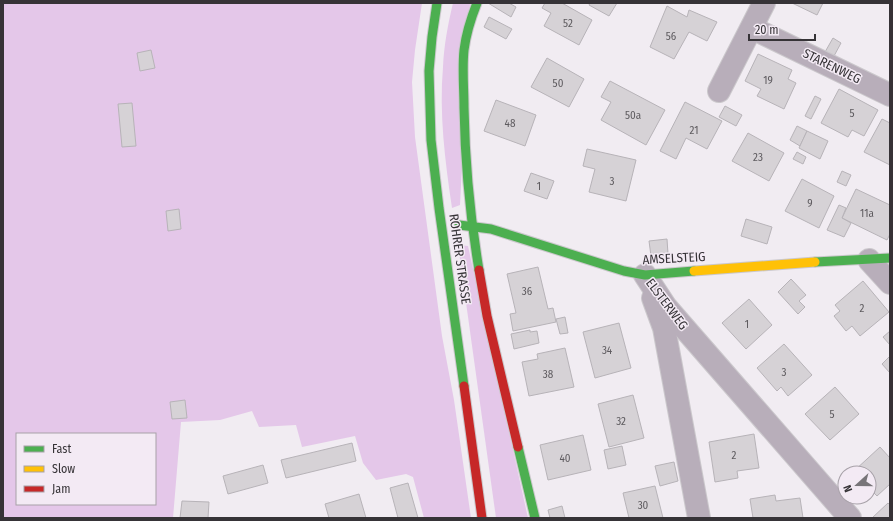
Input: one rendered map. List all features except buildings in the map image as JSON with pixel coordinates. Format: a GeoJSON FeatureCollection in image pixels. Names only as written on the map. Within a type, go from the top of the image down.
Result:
{"type":"FeatureCollection","features":[{"type":"Feature","properties":{"kind":"street","name":"ROHRER STRASSE"},"geometry":{"type":"LineString","coordinates":[[437,3],[431,49],[429,84],[430,126],[441,224],[482,518]]}},
{"type":"Feature","properties":{"kind":"street","name":"ROHRER STRASSE"},"geometry":{"type":"LineString","coordinates":[[472,226],[464,119],[464,51],[469,24],[477,3]]}},
{"type":"Feature","properties":{"kind":"street"},"geometry":{"type":"LineString","coordinates":[[719,91],[764,3]]}},
{"type":"Feature","properties":{"kind":"street","name":"STARENWEG"},"geometry":{"type":"LineString","coordinates":[[752,28],[890,95]]}},
{"type":"Feature","properties":{"kind":"street","name":"AMSELSTEIG"},"geometry":{"type":"LineString","coordinates":[[441,224],[491,229],[624,271],[645,275],[817,262],[880,259]]}},
{"type":"Feature","properties":{"kind":"street"},"geometry":{"type":"LineString","coordinates":[[472,226],[487,316],[535,518]]}},
{"type":"Feature","properties":{"kind":"street"},"geometry":{"type":"LineString","coordinates":[[880,259],[890,283]]}},
{"type":"Feature","properties":{"kind":"street","name":"ELSTERWEG"},"geometry":{"type":"LineString","coordinates":[[645,275],[664,328],[699,518]]}},
{"type":"Feature","properties":{"kind":"street","name":"ELSTERWEG"},"geometry":{"type":"LineString","coordinates":[[645,275],[666,307],[850,518]]}},
{"type":"Feature","properties":{"kind":"shaded area"},"geometry":{"type":"Polygon","coordinates":[[[3,3],[422,3],[412,82],[415,137],[442,336],[454,400],[471,518],[424,518],[413,477],[406,474],[376,480],[363,463],[355,436],[302,447],[296,425],[259,427],[252,411],[220,420],[181,422],[173,518],[3,518],[3,3]]]}},
{"type":"Feature","properties":{"kind":"shaded area"},"geometry":{"type":"Polygon","coordinates":[[[453,3],[470,3],[460,205],[452,208],[442,119],[442,84],[444,51],[453,3]]]}},
{"type":"Feature","properties":{"kind":"shaded area"},"geometry":{"type":"Polygon","coordinates":[[[458,245],[468,246],[528,518],[496,518],[458,245]]]}},
{"type":"Feature","properties":{"kind":"traffic: fast"},"geometry":{"type":"LineString","coordinates":[[437,3],[429,71],[431,140],[464,386]]}},
{"type":"Feature","properties":{"kind":"traffic: fast"},"geometry":{"type":"LineString","coordinates":[[477,3],[466,38],[463,72],[467,169],[473,230],[479,270]]}},
{"type":"Feature","properties":{"kind":"traffic: fast"},"geometry":{"type":"LineString","coordinates":[[459,225],[491,229],[624,271],[645,275],[694,271]]}},
{"type":"Feature","properties":{"kind":"traffic: fast"},"geometry":{"type":"LineString","coordinates":[[815,262],[890,258]]}},
{"type":"Feature","properties":{"kind":"traffic: fast"},"geometry":{"type":"LineString","coordinates":[[518,447],[535,518]]}},
{"type":"Feature","properties":{"kind":"traffic: slow"},"geometry":{"type":"LineString","coordinates":[[694,271],[815,262]]}},
{"type":"Feature","properties":{"kind":"traffic: jam"},"geometry":{"type":"LineString","coordinates":[[479,270],[487,316],[518,447]]}},
{"type":"Feature","properties":{"kind":"traffic: jam"},"geometry":{"type":"LineString","coordinates":[[464,386],[482,518]]}}]}
